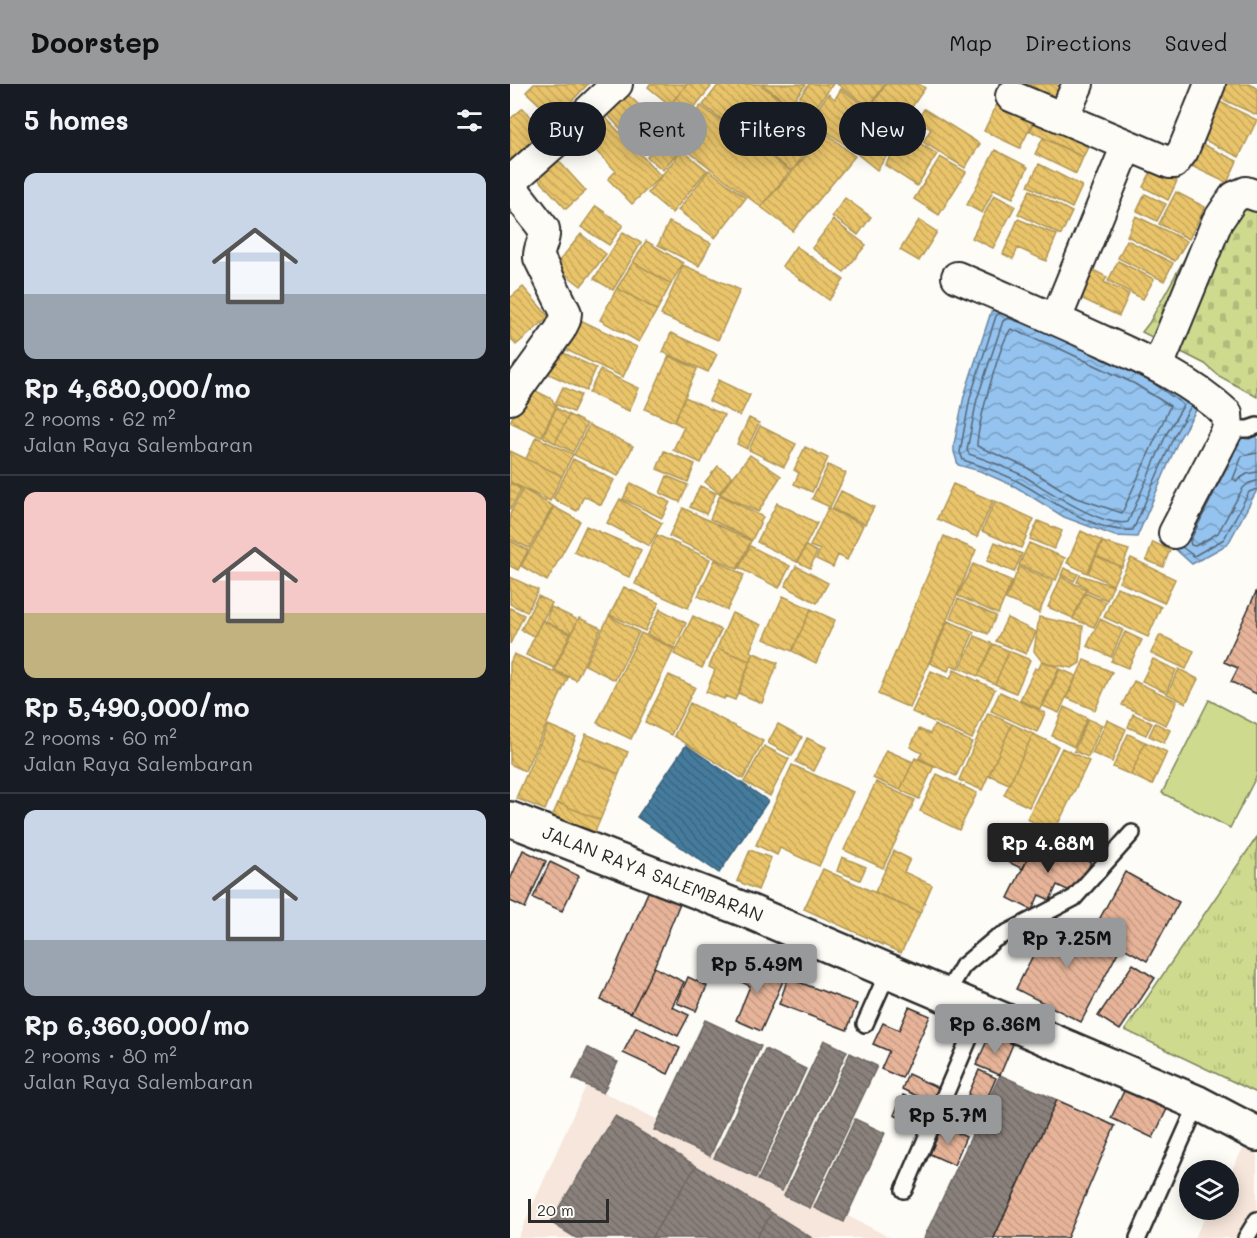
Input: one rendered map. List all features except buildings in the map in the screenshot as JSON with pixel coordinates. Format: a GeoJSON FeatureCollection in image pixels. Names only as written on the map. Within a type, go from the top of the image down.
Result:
{"type":"FeatureCollection","features":[{"type":"Feature","properties":{"kind":"main road","name":"JALAN RAYA SALEMBARAN"},"geometry":{"type":"LineString","coordinates":[[510,819],[748,911],[1198,1103],[1257,1134]]}},
{"type":"Feature","properties":{"kind":"street"},"geometry":{"type":"LineString","coordinates":[[510,399],[566,320],[566,313],[538,258],[538,252],[545,236],[544,229],[513,189],[514,181],[617,84]]}},
{"type":"Feature","properties":{"kind":"street"},"geometry":{"type":"LineString","coordinates":[[1063,117],[1078,84]]}},
{"type":"Feature","properties":{"kind":"street"},"geometry":{"type":"LineString","coordinates":[[1011,96],[1174,163],[1183,151],[1210,84]]}},
{"type":"Feature","properties":{"kind":"street"},"geometry":{"type":"LineString","coordinates":[[1056,319],[1128,145]]}},
{"type":"Feature","properties":{"kind":"street"},"geometry":{"type":"LineString","coordinates":[[1158,366],[1217,222],[1234,197],[1246,192],[1257,196]]}},
{"type":"Feature","properties":{"kind":"street"},"geometry":{"type":"LineString","coordinates":[[957,277],[1158,366],[1218,405],[1227,414],[1228,429],[1174,533]]}},
{"type":"Feature","properties":{"kind":"lane"},"geometry":{"type":"LineString","coordinates":[[1228,429],[1248,429],[1257,426]]}},
{"type":"Feature","properties":{"kind":"lane"},"geometry":{"type":"LineString","coordinates":[[945,996],[963,966],[995,939],[1074,898],[1132,833]]}},
{"type":"Feature","properties":{"kind":"lane"},"geometry":{"type":"LineString","coordinates":[[865,1024],[888,972]]}},
{"type":"Feature","properties":{"kind":"lane"},"geometry":{"type":"LineString","coordinates":[[904,1190],[981,1011]]}},
{"type":"Feature","properties":{"kind":"lane"},"geometry":{"type":"LineString","coordinates":[[1138,1238],[1198,1103]]}},
{"type":"Feature","properties":{"kind":"lane"},"geometry":{"type":"LineString","coordinates":[[1246,1238],[1257,1220]]}},
{"type":"Feature","properties":{"kind":"shaded area"},"geometry":{"type":"Polygon","coordinates":[[[587,1084],[891,1238],[518,1238],[587,1084]]]}},
{"type":"Feature","properties":{"kind":"shaded area"},"geometry":{"type":"Polygon","coordinates":[[[1244,1147],[1257,1154],[1257,1238],[1194,1238],[1204,1220],[1239,1220],[1239,1160],[1237,1160],[1244,1147]]]}},
{"type":"Feature","properties":{"kind":"green space"},"geometry":{"type":"Polygon","coordinates":[[[1257,189],[1257,397],[1219,376],[1205,364],[1142,332],[1219,196],[1257,189]]]}},
{"type":"Feature","properties":{"kind":"green space"},"geometry":{"type":"Polygon","coordinates":[[[1209,700],[1257,725],[1257,775],[1230,828],[1162,793],[1209,700]]]}},
{"type":"Feature","properties":{"kind":"green space"},"geometry":{"type":"Polygon","coordinates":[[[1257,837],[1257,1093],[1125,1030],[1257,837]]]}},
{"type":"Feature","properties":{"kind":"water"},"geometry":{"type":"Polygon","coordinates":[[[1004,302],[1030,312],[1198,407],[1179,439],[1137,537],[1115,536],[1064,517],[1016,487],[980,471],[958,465],[954,444],[964,396],[991,312],[1004,302]]]}},
{"type":"Feature","properties":{"kind":"water"},"geometry":{"type":"Polygon","coordinates":[[[1257,430],[1257,490],[1228,544],[1192,564],[1172,546],[1225,439],[1257,430]]]}}]}
